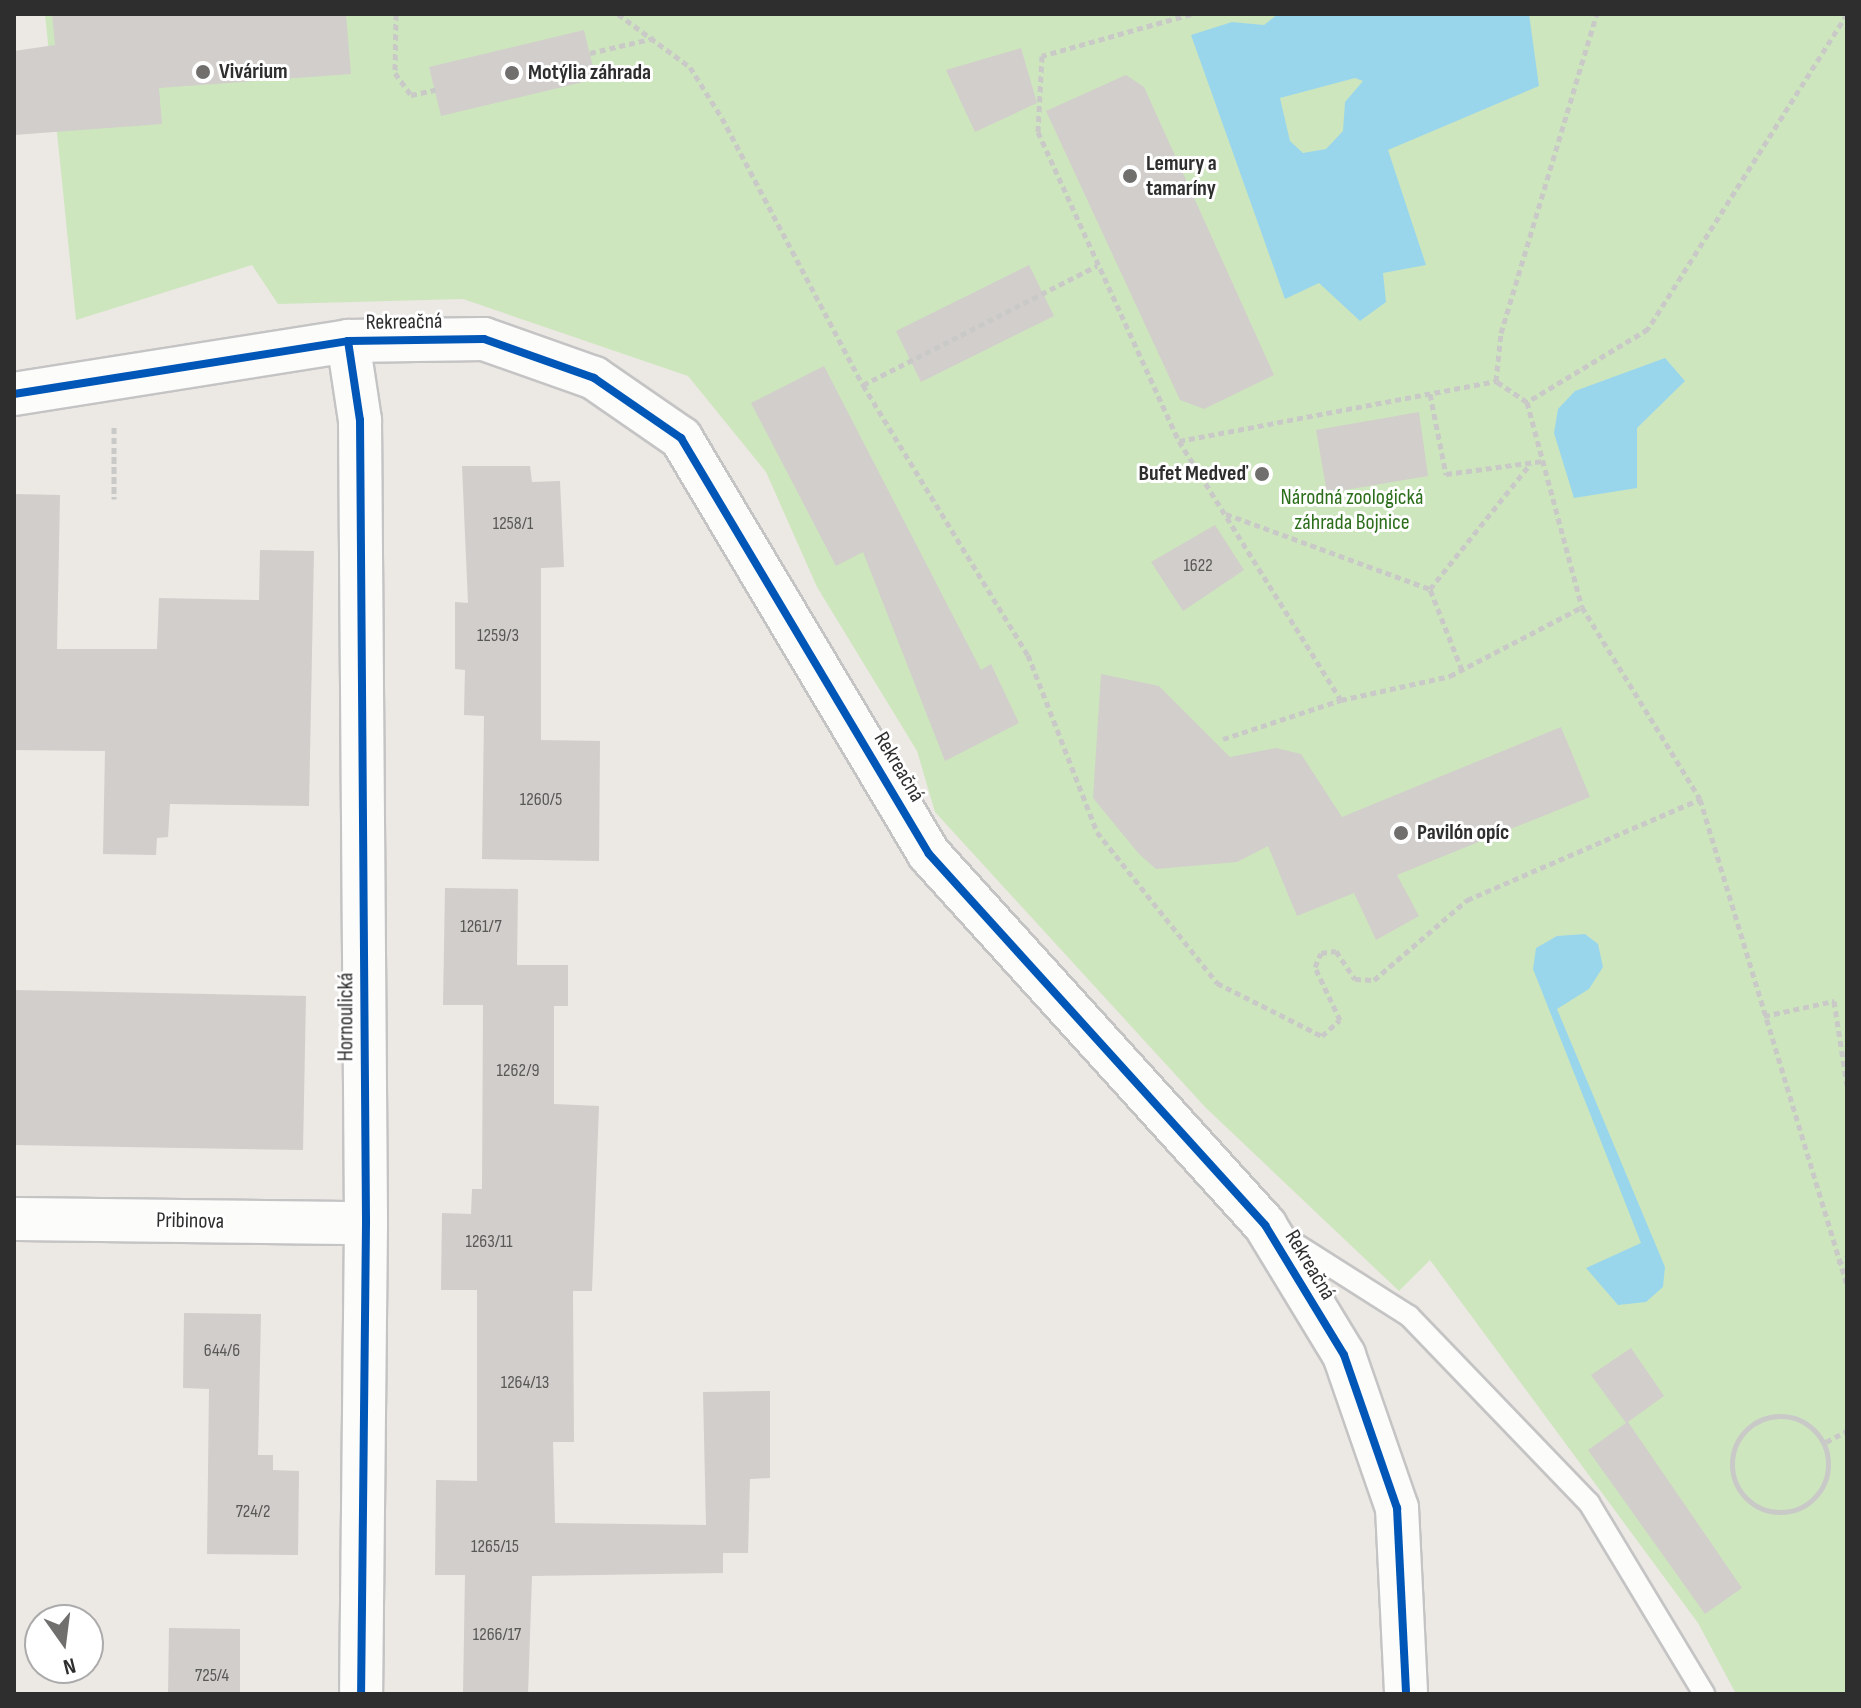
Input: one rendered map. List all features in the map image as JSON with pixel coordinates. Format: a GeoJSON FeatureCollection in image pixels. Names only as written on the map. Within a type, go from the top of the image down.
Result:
{"type":"FeatureCollection","features":[{"type":"Feature","properties":{"kind":"street","name":"Rekreačná"},"geometry":{"type":"LineString","coordinates":[[14,394],[348,341],[484,339],[594,378],[681,438],[929,854],[1265,1225],[1344,1355],[1397,1508],[1406,1694]]}},
{"type":"Feature","properties":{"kind":"street","name":"Hornoulická"},"geometry":{"type":"LineString","coordinates":[[348,341],[360,420],[366,1223],[361,1694]]}},
{"type":"Feature","properties":{"kind":"street","name":"Pribinova"},"geometry":{"type":"LineString","coordinates":[[14,1219],[366,1223]]}},
{"type":"Feature","properties":{"kind":"lane"},"geometry":{"type":"LineString","coordinates":[[1265,1225],[1409,1316],[1589,1503],[1704,1694]]}},
{"type":"Feature","properties":{"kind":"path"},"geometry":{"type":"LineString","coordinates":[[396,14],[395,73],[411,95],[435,90]]}},
{"type":"Feature","properties":{"kind":"path"},"geometry":{"type":"LineString","coordinates":[[618,14],[655,38],[690,67],[722,118],[863,385],[1028,655],[1097,832],[1217,983],[1322,1036],[1340,1020],[1315,967],[1321,953],[1336,951],[1355,979],[1374,980],[1467,900],[1700,799]]}},
{"type":"Feature","properties":{"kind":"path"},"geometry":{"type":"LineString","coordinates":[[1191,14],[1042,56],[1038,132],[1179,441],[1341,700]]}},
{"type":"Feature","properties":{"kind":"path"},"geometry":{"type":"LineString","coordinates":[[1496,381],[1501,333],[1597,14]]}},
{"type":"Feature","properties":{"kind":"path"},"geometry":{"type":"LineString","coordinates":[[1527,402],[1648,329],[1847,14]]}},
{"type":"Feature","properties":{"kind":"path"},"geometry":{"type":"LineString","coordinates":[[590,53],[655,38]]}},
{"type":"Feature","properties":{"kind":"path"},"geometry":{"type":"LineString","coordinates":[[863,385],[1097,266]]}},
{"type":"Feature","properties":{"kind":"path"},"geometry":{"type":"LineString","coordinates":[[113,378],[114,499]]}},
{"type":"Feature","properties":{"kind":"path"},"geometry":{"type":"LineString","coordinates":[[1179,441],[1496,381],[1527,402],[1582,607],[1700,799],[1838,1264],[1847,1285]]}},
{"type":"Feature","properties":{"kind":"path"},"geometry":{"type":"LineString","coordinates":[[1430,394],[1446,474],[1543,461]]}},
{"type":"Feature","properties":{"kind":"path"},"geometry":{"type":"LineString","coordinates":[[1430,589],[1531,463]]}},
{"type":"Feature","properties":{"kind":"path"},"geometry":{"type":"LineString","coordinates":[[1226,514],[1430,589],[1462,670]]}},
{"type":"Feature","properties":{"kind":"path"},"geometry":{"type":"LineString","coordinates":[[1223,739],[1341,700],[1462,670],[1582,607]]}},
{"type":"Feature","properties":{"kind":"path"},"geometry":{"type":"LineString","coordinates":[[1764,1016],[1834,1001],[1847,1085]]}},
{"type":"Feature","properties":{"kind":"path"},"geometry":{"type":"LineString","coordinates":[[1838,1264],[1847,1257]]}},
{"type":"Feature","properties":{"kind":"path"},"geometry":{"type":"LineString","coordinates":[[1763,1415],[1800,1417],[1826,1442],[1828,1480],[1806,1507],[1762,1512],[1734,1488],[1731,1447],[1763,1415]]}},
{"type":"Feature","properties":{"kind":"path"},"geometry":{"type":"LineString","coordinates":[[1826,1442],[1847,1431]]}},
{"type":"Feature","properties":{"kind":"green space","name":"Národná zoologická záhrada Bojnice"},"geometry":{"type":"Polygon","coordinates":[[[45,14],[1847,14],[1847,1694],[1736,1694],[1698,1623],[1430,1260],[1399,1291],[1206,1108],[935,812],[917,751],[817,587],[766,472],[688,376],[463,299],[278,304],[252,265],[76,320],[45,14]]]}},
{"type":"Feature","properties":{"kind":"water"},"geometry":{"type":"Polygon","coordinates":[[[1278,14],[1529,14],[1539,86],[1388,150],[1426,265],[1383,273],[1386,302],[1360,321],[1319,283],[1285,299],[1191,35],[1232,22],[1264,25],[1278,14]],[[1355,78],[1280,98],[1290,141],[1303,153],[1326,149],[1343,131],[1345,102],[1363,81],[1355,78]]]}},
{"type":"Feature","properties":{"kind":"water"},"geometry":{"type":"Polygon","coordinates":[[[1665,358],[1685,381],[1637,428],[1637,488],[1574,498],[1554,433],[1558,409],[1575,391],[1665,358]]]}},
{"type":"Feature","properties":{"kind":"water"},"geometry":{"type":"Polygon","coordinates":[[[1585,934],[1598,944],[1603,967],[1589,989],[1557,1009],[1665,1267],[1663,1287],[1646,1302],[1618,1305],[1586,1268],[1641,1243],[1533,969],[1536,948],[1557,936],[1585,934]]]}},
{"type":"Feature","properties":{"kind":"building"},"geometry":{"type":"Polygon","coordinates":[[[52,14],[346,14],[351,74],[159,88],[162,124],[14,135],[14,51],[55,45],[52,14]]]}},
{"type":"Feature","properties":{"kind":"building","name":"Motýlia záhrada"},"geometry":{"type":"Polygon","coordinates":[[[584,30],[596,79],[441,116],[429,67],[584,30]]]}},
{"type":"Feature","properties":{"kind":"building"},"geometry":{"type":"Polygon","coordinates":[[[1021,48],[1037,103],[975,132],[946,70],[1021,48]]]}},
{"type":"Feature","properties":{"kind":"building","name":"Lemury a tamaríny"},"geometry":{"type":"Polygon","coordinates":[[[1126,75],[1144,87],[1274,375],[1204,409],[1180,400],[1046,111],[1126,75]]]}},
{"type":"Feature","properties":{"kind":"building"},"geometry":{"type":"Polygon","coordinates":[[[1029,265],[1054,316],[921,382],[896,331],[1029,265]]]}},
{"type":"Feature","properties":{"kind":"building"},"geometry":{"type":"Polygon","coordinates":[[[824,366],[981,670],[991,664],[1019,723],[945,761],[863,552],[836,566],[751,403],[824,366]]]}},
{"type":"Feature","properties":{"kind":"building"},"geometry":{"type":"Polygon","coordinates":[[[1419,412],[1428,476],[1327,493],[1316,430],[1419,412]]]}},
{"type":"Feature","properties":{"kind":"building"},"geometry":{"type":"Polygon","coordinates":[[[462,466],[530,466],[532,482],[560,481],[564,567],[541,568],[541,740],[600,741],[599,861],[482,859],[484,716],[464,715],[465,670],[455,669],[455,602],[468,603],[462,466]]]}},
{"type":"Feature","properties":{"kind":"building"},"geometry":{"type":"Polygon","coordinates":[[[14,494],[60,495],[57,649],[157,649],[159,598],[259,600],[260,550],[314,551],[309,806],[170,804],[168,837],[157,838],[156,855],[103,854],[105,751],[14,750],[14,494]]]}},
{"type":"Feature","properties":{"kind":"building"},"geometry":{"type":"Polygon","coordinates":[[[1215,525],[1244,570],[1183,611],[1151,562],[1215,525]]]}},
{"type":"Feature","properties":{"kind":"building"},"geometry":{"type":"Polygon","coordinates":[[[1101,674],[1159,686],[1230,757],[1276,748],[1301,754],[1342,817],[1561,727],[1590,797],[1397,875],[1419,916],[1376,940],[1354,893],[1297,916],[1268,846],[1237,862],[1156,869],[1139,854],[1093,798],[1101,674]]]}},
{"type":"Feature","properties":{"kind":"building"},"geometry":{"type":"Polygon","coordinates":[[[445,888],[518,889],[517,965],[568,965],[568,1006],[554,1006],[554,1104],[599,1106],[592,1291],[573,1291],[574,1442],[553,1442],[555,1523],[706,1525],[703,1392],[770,1391],[770,1478],[750,1479],[748,1553],[723,1553],[723,1573],[532,1576],[528,1694],[463,1694],[465,1575],[435,1575],[436,1480],[477,1481],[477,1290],[441,1290],[442,1213],[471,1214],[472,1189],[482,1189],[483,1005],[443,1005],[445,888]]]}},
{"type":"Feature","properties":{"kind":"building"},"geometry":{"type":"Polygon","coordinates":[[[14,990],[306,996],[303,1150],[14,1145],[14,990]]]}},
{"type":"Feature","properties":{"kind":"building"},"geometry":{"type":"Polygon","coordinates":[[[184,1313],[261,1314],[258,1455],[273,1455],[273,1470],[299,1471],[298,1555],[207,1554],[209,1389],[183,1388],[184,1313]]]}},
{"type":"Feature","properties":{"kind":"building"},"geometry":{"type":"Polygon","coordinates":[[[1631,1348],[1664,1396],[1628,1422],[1742,1588],[1705,1614],[1588,1450],[1626,1423],[1591,1375],[1631,1348]]]}},
{"type":"Feature","properties":{"kind":"building"},"geometry":{"type":"Polygon","coordinates":[[[169,1628],[240,1629],[240,1694],[168,1694],[169,1628]]]}},
{"type":"Feature","properties":{"kind":"cycle path"},"geometry":{"type":"LineString","coordinates":[[14,394],[348,341],[484,339],[594,378],[681,438],[929,854],[1265,1225],[1344,1355],[1397,1508],[1406,1694]]}},
{"type":"Feature","properties":{"kind":"cycle path"},"geometry":{"type":"LineString","coordinates":[[348,341],[360,420],[366,1223],[361,1694]]}},
{"type":"Feature","properties":{"kind":"place","name":"Vivárium"},"geometry":{"type":"Point","coordinates":[203,72]}},
{"type":"Feature","properties":{"kind":"place","name":"Motýlia záhrada"},"geometry":{"type":"Point","coordinates":[512,73]}},
{"type":"Feature","properties":{"kind":"place","name":"Lemury a tamaríny"},"geometry":{"type":"Point","coordinates":[1130,176]}},
{"type":"Feature","properties":{"kind":"place","name":"Bufet Medveď"},"geometry":{"type":"Point","coordinates":[1262,474]}},
{"type":"Feature","properties":{"kind":"place","name":"Pavilón opíc"},"geometry":{"type":"Point","coordinates":[1401,833]}}]}
